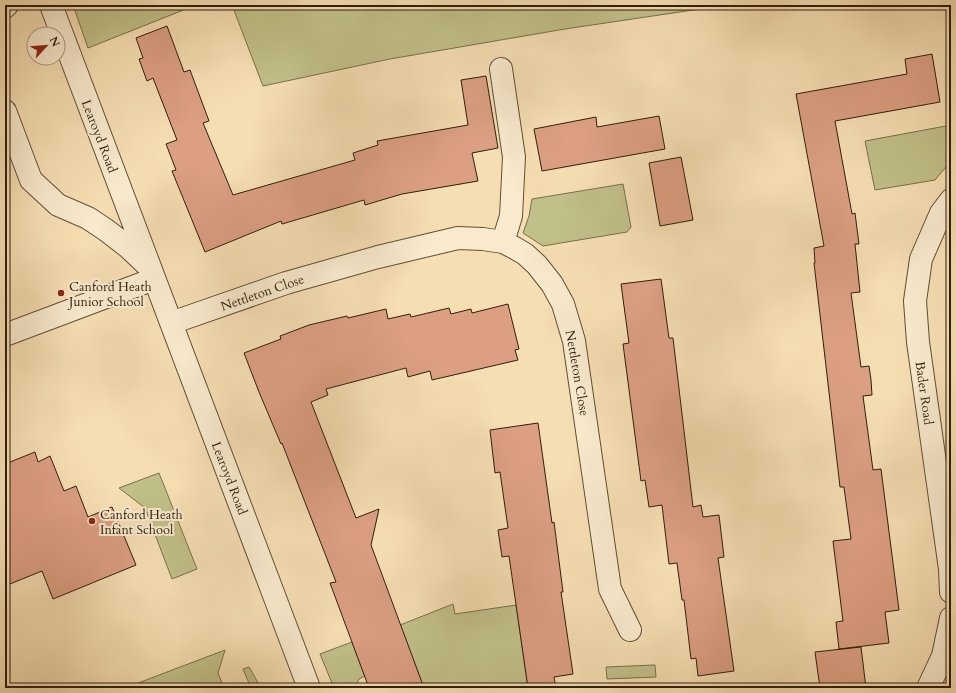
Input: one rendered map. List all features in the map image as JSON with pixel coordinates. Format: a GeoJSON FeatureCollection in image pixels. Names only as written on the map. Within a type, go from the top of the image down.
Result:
{"type":"FeatureCollection","features":[{"type":"Feature","properties":{"kind":"street","name":"Learoyd Road"},"geometry":{"type":"LineString","coordinates":[[51,5],[309,688]]}},
{"type":"Feature","properties":{"kind":"street"},"geometry":{"type":"LineString","coordinates":[[501,69],[514,157],[511,216],[503,242]]}},
{"type":"Feature","properties":{"kind":"street","name":"Learoyd Road"},"geometry":{"type":"LineString","coordinates":[[5,111],[31,180],[58,204],[88,218],[106,230],[128,247],[152,273]]}},
{"type":"Feature","properties":{"kind":"street","name":"Bader Road"},"geometry":{"type":"LineString","coordinates":[[951,200],[941,213],[921,259],[915,301],[918,342],[950,569],[951,592]]}},
{"type":"Feature","properties":{"kind":"street","name":"Nettleton Close"},"geometry":{"type":"LineString","coordinates":[[171,324],[286,282],[378,257],[458,238],[483,239],[503,242],[525,254],[537,265],[552,284],[563,304],[574,340],[610,589],[630,630]]}},
{"type":"Feature","properties":{"kind":"street"},"geometry":{"type":"LineString","coordinates":[[5,335],[152,273]]}},
{"type":"Feature","properties":{"kind":"street"},"geometry":{"type":"LineString","coordinates":[[928,688],[943,656],[951,618]]}},
{"type":"Feature","properties":{"kind":"shaded area"},"geometry":{"type":"Polygon","coordinates":[[[73,5],[196,5],[88,48],[73,5]]]}},
{"type":"Feature","properties":{"kind":"shaded area"},"geometry":{"type":"Polygon","coordinates":[[[232,5],[720,5],[712,8],[565,29],[390,59],[263,86],[232,5]]]}},
{"type":"Feature","properties":{"kind":"shaded area"},"geometry":{"type":"Polygon","coordinates":[[[946,126],[951,131],[951,161],[935,180],[875,190],[865,141],[946,126]]]}},
{"type":"Feature","properties":{"kind":"shaded area"},"geometry":{"type":"Polygon","coordinates":[[[623,184],[631,227],[627,232],[543,246],[523,233],[529,216],[532,199],[623,184]]]}},
{"type":"Feature","properties":{"kind":"shaded area"},"geometry":{"type":"Polygon","coordinates":[[[159,473],[197,569],[172,579],[145,508],[119,488],[159,473]]]}},
{"type":"Feature","properties":{"kind":"shaded area"},"geometry":{"type":"Polygon","coordinates":[[[453,604],[455,614],[516,605],[528,688],[424,688],[400,625],[453,604]]]}},
{"type":"Feature","properties":{"kind":"shaded area"},"geometry":{"type":"Polygon","coordinates":[[[352,642],[365,676],[359,679],[355,688],[334,688],[320,654],[352,642]]]}},
{"type":"Feature","properties":{"kind":"shaded area"},"geometry":{"type":"Polygon","coordinates":[[[225,650],[218,673],[224,688],[125,688],[225,650]]]}},
{"type":"Feature","properties":{"kind":"shaded area"},"geometry":{"type":"Polygon","coordinates":[[[655,665],[656,677],[607,679],[606,667],[655,665]]]}},
{"type":"Feature","properties":{"kind":"shaded area"},"geometry":{"type":"Polygon","coordinates":[[[249,667],[261,688],[251,688],[243,669],[249,667]]]}},
{"type":"Feature","properties":{"kind":"building"},"geometry":{"type":"Polygon","coordinates":[[[167,26],[184,72],[190,70],[209,121],[203,123],[233,195],[355,160],[353,153],[378,145],[377,141],[468,125],[461,80],[486,76],[498,148],[472,153],[478,181],[402,194],[365,205],[364,200],[282,224],[281,221],[205,252],[172,171],[176,170],[166,144],[177,140],[153,78],[147,81],[139,59],[143,58],[136,38],[167,26]]]}},
{"type":"Feature","properties":{"kind":"building"},"geometry":{"type":"Polygon","coordinates":[[[932,54],[940,102],[835,121],[852,214],[855,213],[859,244],[855,244],[860,292],[851,293],[861,367],[869,366],[871,380],[872,395],[863,396],[873,470],[881,469],[899,610],[885,612],[889,643],[839,649],[836,622],[843,621],[833,541],[851,539],[844,487],[840,487],[814,263],[814,248],[824,246],[796,94],[907,74],[905,59],[932,54]]]}},
{"type":"Feature","properties":{"kind":"building"},"geometry":{"type":"Polygon","coordinates":[[[659,116],[665,149],[542,171],[534,129],[596,117],[597,127],[659,116]]]}},
{"type":"Feature","properties":{"kind":"building"},"geometry":{"type":"Polygon","coordinates":[[[681,157],[693,220],[660,226],[649,163],[681,157]]]}},
{"type":"Feature","properties":{"kind":"building"},"geometry":{"type":"Polygon","coordinates":[[[661,279],[669,338],[673,338],[693,507],[701,505],[703,517],[719,515],[724,557],[718,558],[734,671],[698,676],[696,658],[691,659],[684,600],[682,600],[677,563],[669,564],[662,505],[649,507],[645,480],[641,481],[623,344],[629,343],[621,284],[661,279]]]}},
{"type":"Feature","properties":{"kind":"building"},"geometry":{"type":"Polygon","coordinates":[[[508,304],[519,349],[515,350],[518,360],[432,380],[430,371],[408,377],[406,368],[326,389],[328,395],[311,402],[356,518],[379,509],[371,545],[424,688],[369,688],[330,583],[336,582],[282,443],[281,444],[244,353],[281,339],[280,336],[309,325],[347,316],[348,318],[386,309],[388,319],[410,314],[411,317],[449,308],[451,314],[471,309],[472,313],[508,304]]]}},
{"type":"Feature","properties":{"kind":"building"},"geometry":{"type":"Polygon","coordinates":[[[538,423],[552,523],[554,522],[563,592],[561,592],[573,674],[554,677],[556,688],[528,688],[509,556],[502,557],[498,530],[508,528],[500,472],[495,473],[490,430],[538,423]]]}},
{"type":"Feature","properties":{"kind":"building"},"geometry":{"type":"Polygon","coordinates":[[[35,452],[38,462],[50,456],[64,491],[76,486],[88,517],[112,507],[136,565],[53,599],[42,571],[5,586],[5,464],[35,452]]]}},
{"type":"Feature","properties":{"kind":"building"},"geometry":{"type":"Polygon","coordinates":[[[861,647],[866,688],[820,688],[815,652],[861,647]]]}},
{"type":"Feature","properties":{"kind":"place","name":"Canford Heath Junior School"},"geometry":{"type":"Point","coordinates":[61,293]}},
{"type":"Feature","properties":{"kind":"place","name":"Canford Heath Infant School"},"geometry":{"type":"Point","coordinates":[92,521]}}]}
